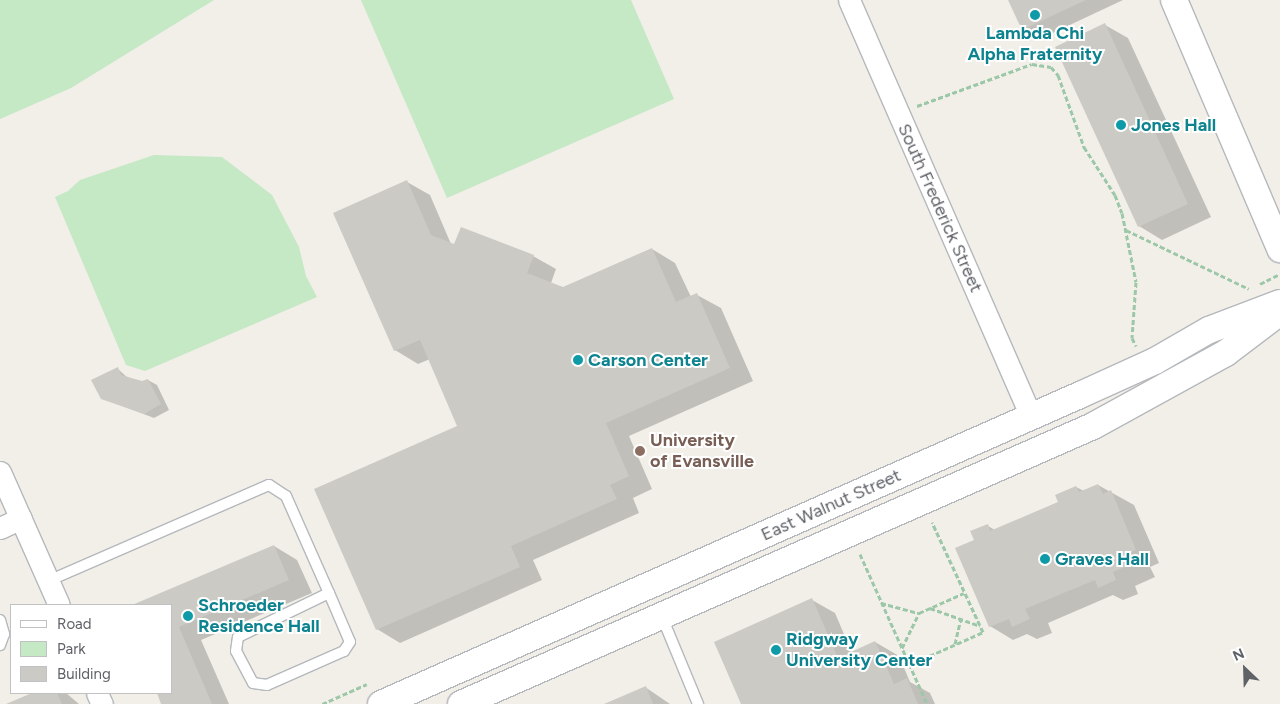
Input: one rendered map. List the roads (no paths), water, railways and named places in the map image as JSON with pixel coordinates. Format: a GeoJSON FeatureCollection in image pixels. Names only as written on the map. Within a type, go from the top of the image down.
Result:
{"type":"FeatureCollection","features":[{"type":"Feature","properties":{"kind":"street","name":"South Frederick Street"},"geometry":{"type":"LineString","coordinates":[[849,0],[1031,416]]}},
{"type":"Feature","properties":{"kind":"street"},"geometry":{"type":"LineString","coordinates":[[1174,0],[1280,249]]}},
{"type":"Feature","properties":{"kind":"street","name":"East Walnut Street"},"geometry":{"type":"LineString","coordinates":[[381,704],[1155,361],[1209,330],[1280,303]]}},
{"type":"Feature","properties":{"kind":"street","name":"East Walnut Street"},"geometry":{"type":"LineString","coordinates":[[461,704],[1093,426],[1226,353],[1280,312]]}},
{"type":"Feature","properties":{"kind":"street"},"geometry":{"type":"LineString","coordinates":[[0,472],[59,604]]}},
{"type":"Feature","properties":{"kind":"street"},"geometry":{"type":"LineString","coordinates":[[0,528],[21,518]]}},
{"type":"Feature","properties":{"kind":"lane"},"geometry":{"type":"LineString","coordinates":[[48,581],[269,485],[286,496],[329,593],[350,642],[349,647],[267,685],[254,683],[236,651],[238,637],[329,593]]}},
{"type":"Feature","properties":{"kind":"lane"},"geometry":{"type":"LineString","coordinates":[[662,617],[698,704]]}},
{"type":"Feature","properties":{"kind":"lane"},"geometry":{"type":"LineString","coordinates":[[0,620],[4,634],[0,645]]}},
{"type":"Feature","properties":{"kind":"place","name":"Lambda Chi Alpha Fraternity"},"geometry":{"type":"Point","coordinates":[1035,15]}},
{"type":"Feature","properties":{"kind":"place","name":"Jones Hall"},"geometry":{"type":"Point","coordinates":[1121,125]}},
{"type":"Feature","properties":{"kind":"place","name":"Carson Center"},"geometry":{"type":"Point","coordinates":[578,360]}},
{"type":"Feature","properties":{"kind":"place","name":"University of Evansville"},"geometry":{"type":"Point","coordinates":[640,451]}},
{"type":"Feature","properties":{"kind":"place","name":"Graves Hall"},"geometry":{"type":"Point","coordinates":[1045,559]}},
{"type":"Feature","properties":{"kind":"place","name":"Schroeder Residence Hall"},"geometry":{"type":"Point","coordinates":[188,616]}},
{"type":"Feature","properties":{"kind":"place","name":"Ridgway University Center"},"geometry":{"type":"Point","coordinates":[776,650]}}]}
